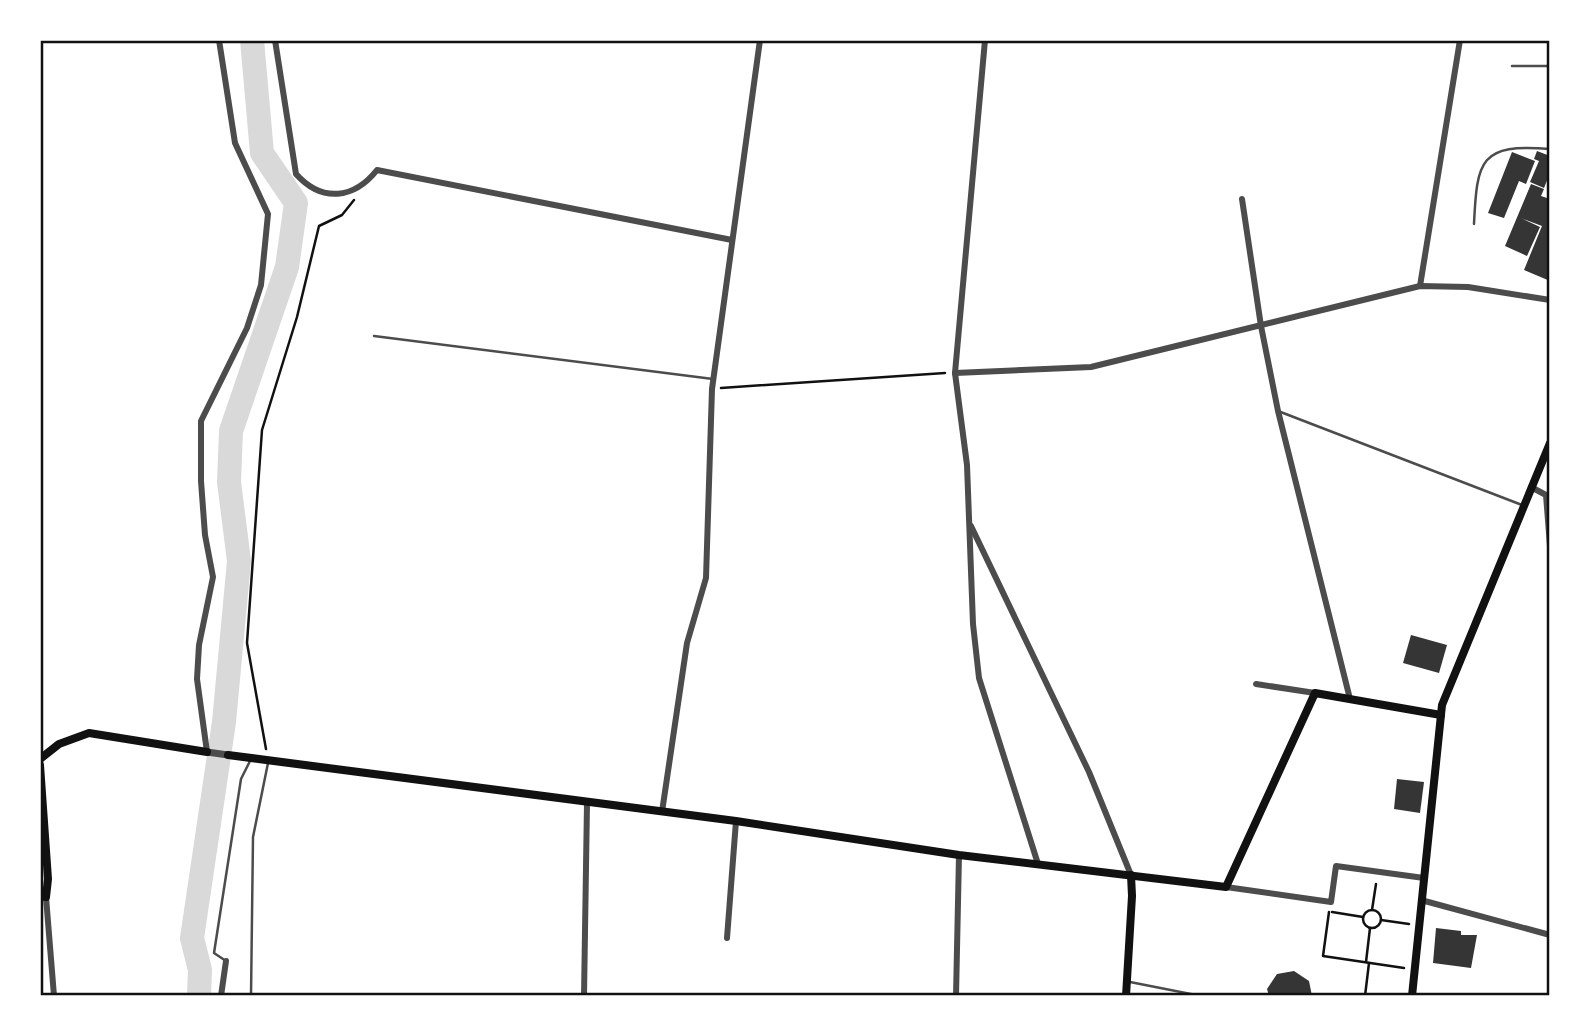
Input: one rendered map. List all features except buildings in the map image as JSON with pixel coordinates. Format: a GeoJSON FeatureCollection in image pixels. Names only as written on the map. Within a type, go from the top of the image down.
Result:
{"type":"FeatureCollection","features":[{"type":"Feature","properties":{"kind":"main road"},"geometry":{"type":"LineString","coordinates":[[1412,996],[1441,715],[1450,680],[1550,443]]}},
{"type":"Feature","properties":{"kind":"main road"},"geometry":{"type":"LineString","coordinates":[[228,755],[736,821],[959,855],[1226,887],[1315,693],[1441,715]]}},
{"type":"Feature","properties":{"kind":"main road"},"geometry":{"type":"LineString","coordinates":[[40,759],[60,744],[89,733],[211,753]]}},
{"type":"Feature","properties":{"kind":"main road"},"geometry":{"type":"LineString","coordinates":[[40,765],[43,897]]}},
{"type":"Feature","properties":{"kind":"main road"},"geometry":{"type":"LineString","coordinates":[[1126,996],[1131,875]]}},
{"type":"Feature","properties":{"kind":"street"},"geometry":{"type":"LineString","coordinates":[[219,40],[235,143],[268,214],[257,296],[247,328],[201,421],[205,535],[213,577],[199,645],[197,679],[211,753],[228,755]]}},
{"type":"Feature","properties":{"kind":"street"},"geometry":{"type":"LineString","coordinates":[[275,40],[296,174],[308,188],[330,194],[349,192],[366,183],[377,170],[732,240]]}},
{"type":"Feature","properties":{"kind":"street"},"geometry":{"type":"LineString","coordinates":[[662,812],[687,643],[706,578],[712,388],[760,40]]}},
{"type":"Feature","properties":{"kind":"street"},"geometry":{"type":"LineString","coordinates":[[985,40],[955,373],[967,465],[973,624],[979,678],[1038,864]]}},
{"type":"Feature","properties":{"kind":"street"},"geometry":{"type":"LineString","coordinates":[[1420,286],[1460,40]]}},
{"type":"Feature","properties":{"kind":"street"},"geometry":{"type":"LineString","coordinates":[[1242,199],[1261,326],[1278,411],[1350,699]]}},
{"type":"Feature","properties":{"kind":"street"},"geometry":{"type":"LineString","coordinates":[[955,373],[1091,368],[1420,286],[1468,287],[1550,300]]}},
{"type":"Feature","properties":{"kind":"street"},"geometry":{"type":"LineString","coordinates":[[1531,487],[1548,495],[1550,545]]}},
{"type":"Feature","properties":{"kind":"street"},"geometry":{"type":"LineString","coordinates":[[969,521],[1089,772],[1131,875]]}},
{"type":"Feature","properties":{"kind":"street"},"geometry":{"type":"LineString","coordinates":[[1256,684],[1315,693]]}},
{"type":"Feature","properties":{"kind":"street"},"geometry":{"type":"LineString","coordinates":[[584,996],[587,803]]}},
{"type":"Feature","properties":{"kind":"street"},"geometry":{"type":"LineString","coordinates":[[727,939],[736,821]]}},
{"type":"Feature","properties":{"kind":"street"},"geometry":{"type":"LineString","coordinates":[[956,996],[959,855]]}},
{"type":"Feature","properties":{"kind":"street"},"geometry":{"type":"LineString","coordinates":[[1226,887],[1331,902],[1336,866],[1424,878]]}},
{"type":"Feature","properties":{"kind":"street"},"geometry":{"type":"LineString","coordinates":[[43,897],[54,996]]}},
{"type":"Feature","properties":{"kind":"street"},"geometry":{"type":"LineString","coordinates":[[1421,900],[1550,935]]}},
{"type":"Feature","properties":{"kind":"street"},"geometry":{"type":"LineString","coordinates":[[221,996],[226,961]]}},
{"type":"Feature","properties":{"kind":"lane"},"geometry":{"type":"LineString","coordinates":[[1512,66],[1550,66]]}},
{"type":"Feature","properties":{"kind":"lane"},"geometry":{"type":"LineString","coordinates":[[1474,224],[1476,181],[1479,169],[1489,157],[1506,147],[1550,149]]}},
{"type":"Feature","properties":{"kind":"lane"},"geometry":{"type":"LineString","coordinates":[[374,335],[713,379]]}},
{"type":"Feature","properties":{"kind":"lane"},"geometry":{"type":"LineString","coordinates":[[1278,411],[1522,505]]}},
{"type":"Feature","properties":{"kind":"lane"},"geometry":{"type":"LineString","coordinates":[[226,961],[214,953],[241,779],[251,759]]}},
{"type":"Feature","properties":{"kind":"lane"},"geometry":{"type":"LineString","coordinates":[[251,996],[253,837],[269,761]]}},
{"type":"Feature","properties":{"kind":"lane"},"geometry":{"type":"LineString","coordinates":[[1127,982],[1201,996]]}},
{"type":"Feature","properties":{"kind":"path"},"geometry":{"type":"LineString","coordinates":[[269,761],[247,643],[262,430],[297,317],[319,226],[342,215],[366,183]]}},
{"type":"Feature","properties":{"kind":"path"},"geometry":{"type":"LineString","coordinates":[[712,388],[955,373]]}},
{"type":"Feature","properties":{"kind":"path"},"geometry":{"type":"LineString","coordinates":[[1376,884],[1373,910],[1363,917],[1329,914],[1323,956],[1415,970]]}},
{"type":"Feature","properties":{"kind":"path"},"geometry":{"type":"LineString","coordinates":[[1373,910],[1381,920]]}},
{"type":"Feature","properties":{"kind":"path"},"geometry":{"type":"LineString","coordinates":[[1363,917],[1364,924],[1370,928],[1377,926],[1381,920]]}},
{"type":"Feature","properties":{"kind":"path"},"geometry":{"type":"LineString","coordinates":[[1381,920],[1403,923]]}},
{"type":"Feature","properties":{"kind":"path"},"geometry":{"type":"LineString","coordinates":[[1365,996],[1370,928]]}},
{"type":"Feature","properties":{"kind":"waterway"},"geometry":{"type":"LineString","coordinates":[[199,996],[200,970],[192,938],[224,722],[239,561],[229,482],[231,431],[287,267],[296,203],[262,153],[252,40]]}}]}
